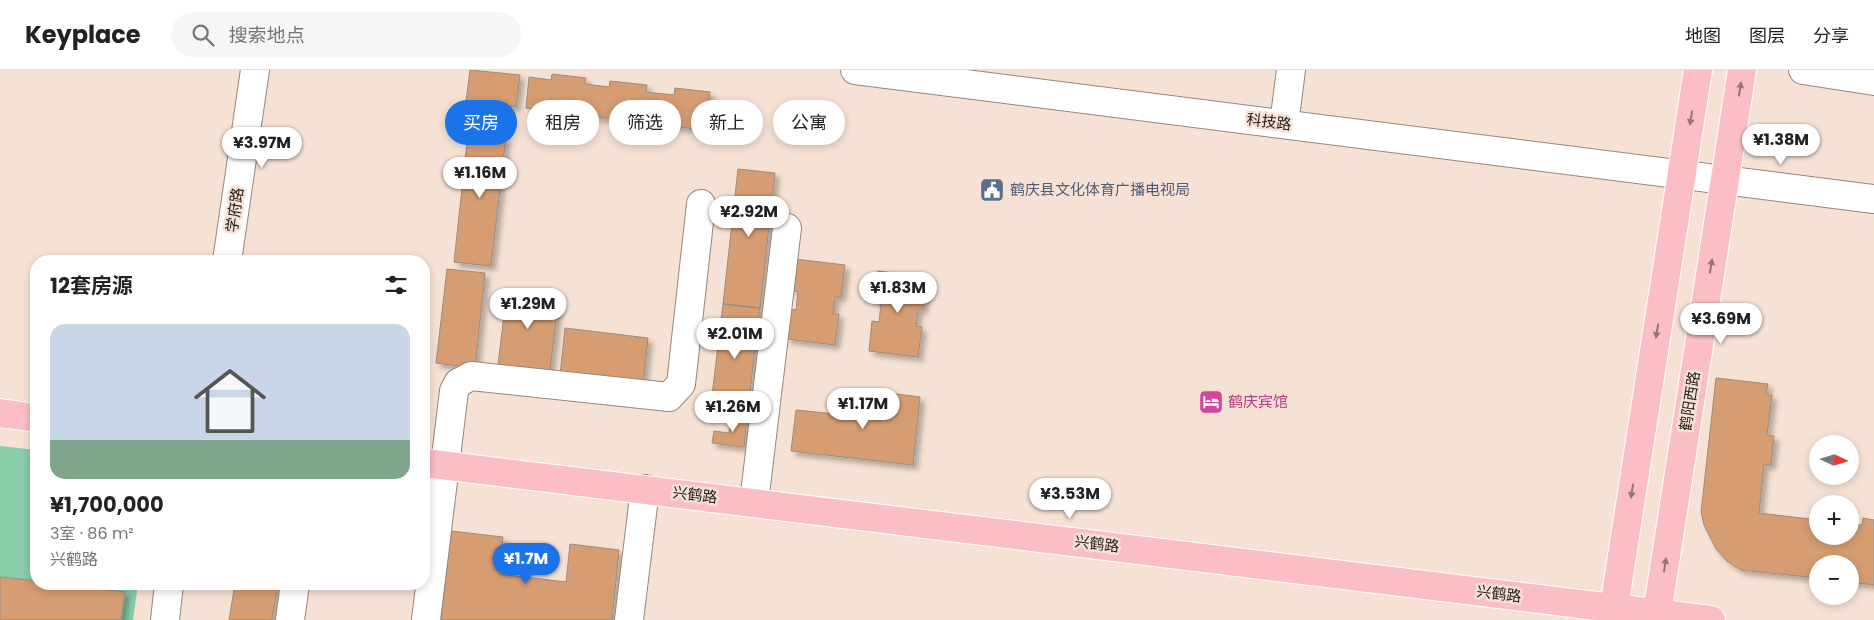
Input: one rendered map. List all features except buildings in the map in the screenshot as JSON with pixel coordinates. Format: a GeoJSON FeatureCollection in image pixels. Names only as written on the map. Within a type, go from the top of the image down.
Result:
{"type":"FeatureCollection","features":[{"type":"Feature","properties":{"kind":"main road"},"geometry":{"type":"LineString","coordinates":[[1613,614],[1698,70]]}},
{"type":"Feature","properties":{"kind":"main road","name":"鹤阳西路"},"geometry":{"type":"LineString","coordinates":[[1657,617],[1742,70]]}},
{"type":"Feature","properties":{"kind":"main road"},"geometry":{"type":"LineString","coordinates":[[0,414],[30,417]]}},
{"type":"Feature","properties":{"kind":"main road","name":"兴鹤路"},"geometry":{"type":"LineString","coordinates":[[434,465],[754,502],[1613,614],[1711,620]]}},
{"type":"Feature","properties":{"kind":"street","name":"学府路"},"geometry":{"type":"LineString","coordinates":[[228,255],[255,70]]}},
{"type":"Feature","properties":{"kind":"street","name":"科技路"},"geometry":{"type":"LineString","coordinates":[[855,70],[1874,199]]}},
{"type":"Feature","properties":{"kind":"street"},"geometry":{"type":"LineString","coordinates":[[1284,124],[1291,70]]}},
{"type":"Feature","properties":{"kind":"street"},"geometry":{"type":"LineString","coordinates":[[1803,70],[1874,80]]}},
{"type":"Feature","properties":{"kind":"street"},"geometry":{"type":"LineString","coordinates":[[430,542],[434,465],[454,391],[458,383],[471,376],[669,396],[681,384],[701,204]]}},
{"type":"Feature","properties":{"kind":"street"},"geometry":{"type":"LineString","coordinates":[[754,502],[787,228]]}},
{"type":"Feature","properties":{"kind":"street"},"geometry":{"type":"LineString","coordinates":[[629,620],[645,489]]}},
{"type":"Feature","properties":{"kind":"street"},"geometry":{"type":"LineString","coordinates":[[164,620],[168,590]]}},
{"type":"Feature","properties":{"kind":"street"},"geometry":{"type":"LineString","coordinates":[[290,620],[294,590]]}},
{"type":"Feature","properties":{"kind":"street"},"geometry":{"type":"LineString","coordinates":[[426,620],[428,590]]}},
{"type":"Feature","properties":{"kind":"green space"},"geometry":{"type":"Polygon","coordinates":[[[0,446],[30,449],[30,590],[137,590],[133,620],[0,620],[0,446]]]}},
{"type":"Feature","properties":{"kind":"place","name":"鹤庆县文化体育广播电视局"},"geometry":{"type":"Point","coordinates":[992,190]}},
{"type":"Feature","properties":{"kind":"place","name":"鹤庆宾馆"},"geometry":{"type":"Point","coordinates":[1211,402]}}]}
